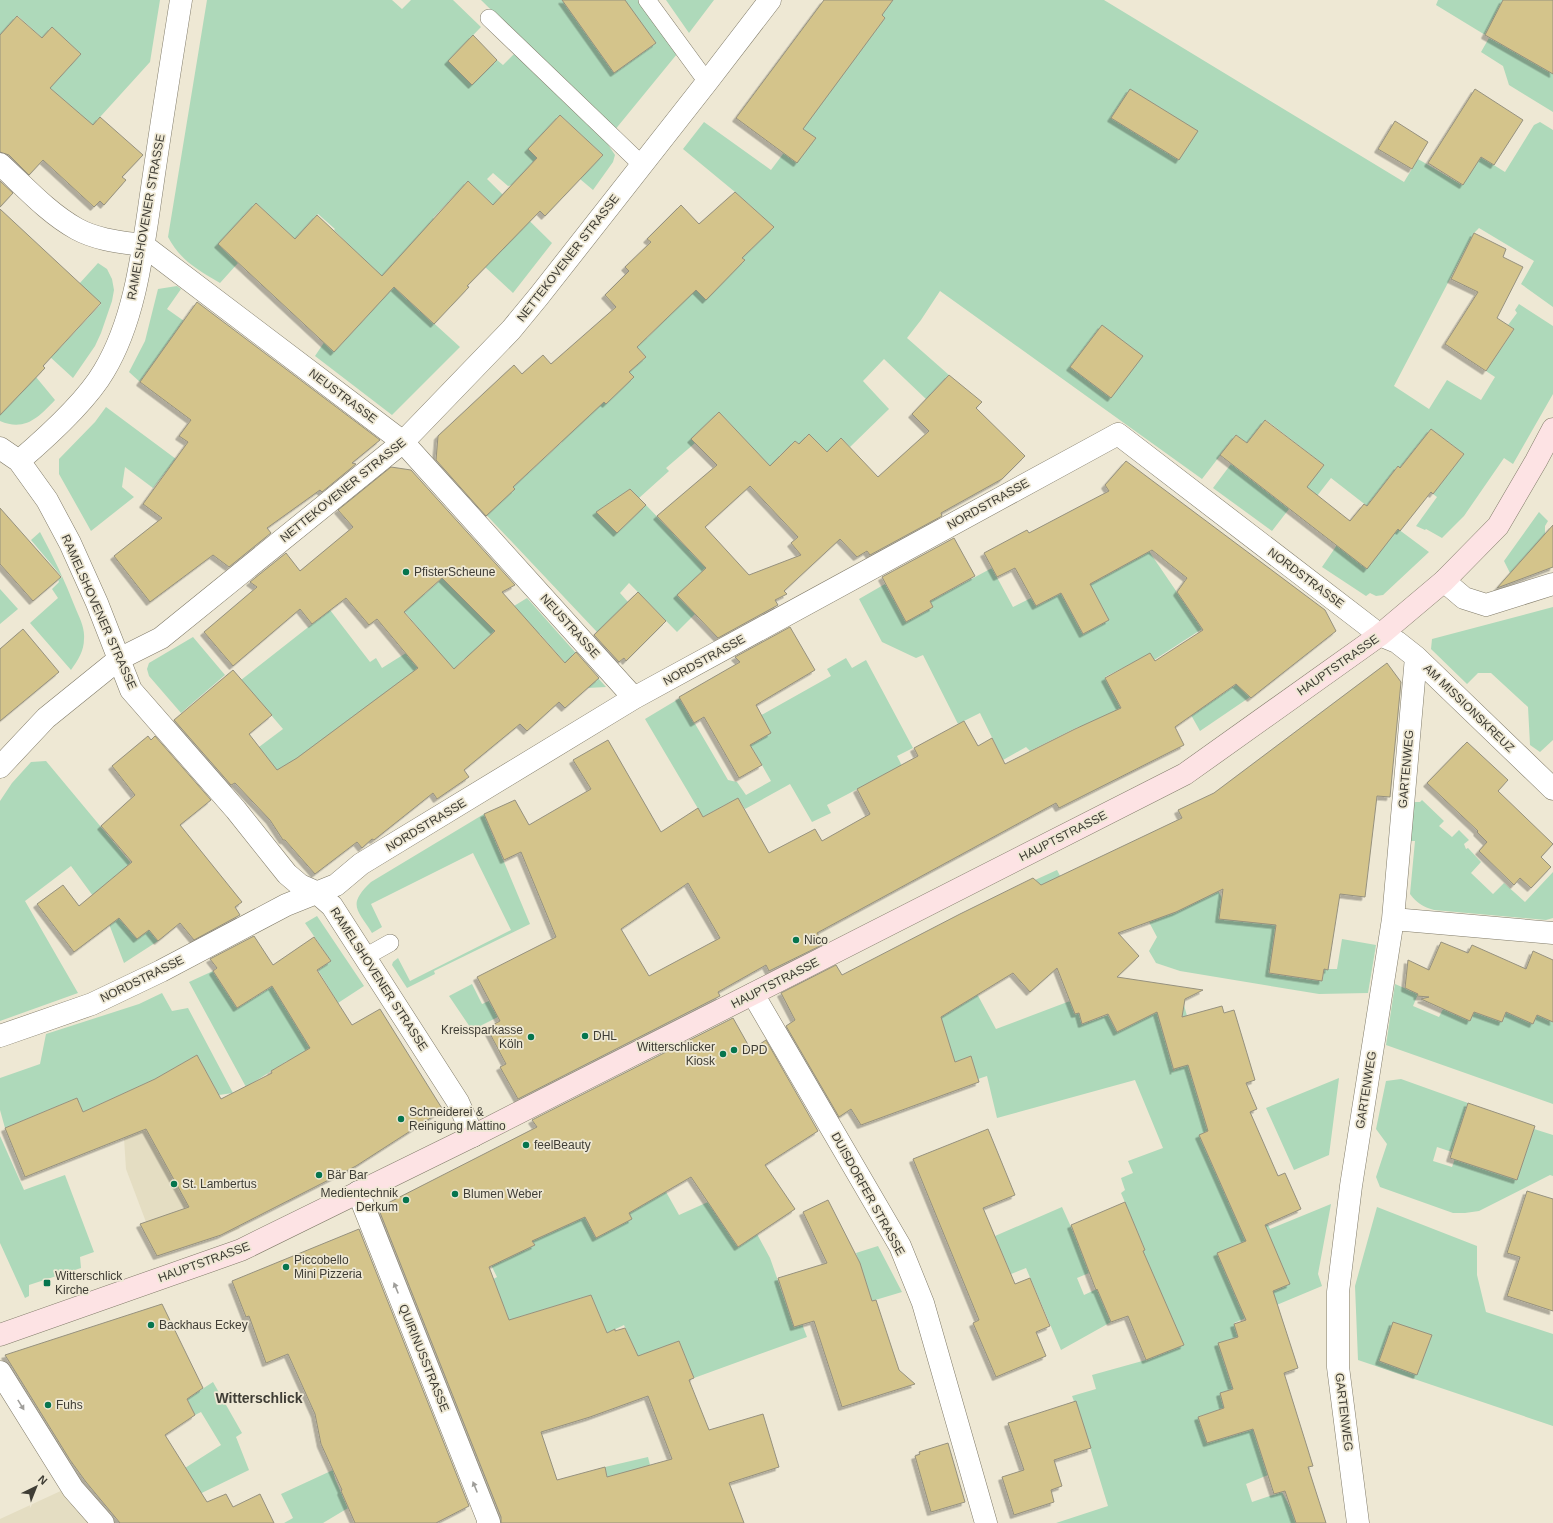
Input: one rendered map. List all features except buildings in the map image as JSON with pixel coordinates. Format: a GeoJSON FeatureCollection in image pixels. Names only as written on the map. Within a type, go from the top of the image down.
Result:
{"type":"FeatureCollection","features":[{"type":"Feature","properties":{"kind":"main road","name":"HAUPTSTRASSE"},"geometry":{"type":"LineString","coordinates":[[0,1335],[241,1250],[473,1136],[1184,774],[1380,635],[1444,581],[1498,526],[1553,429]]}},
{"type":"Feature","properties":{"kind":"street","name":"RAMELSHOVENER STRASSE"},"geometry":{"type":"LineString","coordinates":[[181,0],[143,245],[133,296],[119,341],[104,372],[84,398],[58,426],[19,460],[47,500],[70,543],[97,603],[131,690],[236,810],[287,874],[300,885],[316,892],[332,906],[458,1102],[473,1136]]}},
{"type":"Feature","properties":{"kind":"street","name":"NETTEKOVENER STRASSE"},"geometry":{"type":"LineString","coordinates":[[0,767],[46,718],[119,659],[161,638],[403,442],[511,330],[770,0]]}},
{"type":"Feature","properties":{"kind":"street","name":"NEUSTRASSE"},"geometry":{"type":"LineString","coordinates":[[0,164],[54,213],[78,230],[104,239],[143,245],[403,442],[634,698]]}},
{"type":"Feature","properties":{"kind":"street","name":"NORDSTRASSE"},"geometry":{"type":"LineString","coordinates":[[0,1036],[92,1004],[161,971],[286,905],[336,885],[361,864],[634,698],[1118,434],[1380,635]]}},
{"type":"Feature","properties":{"kind":"street"},"geometry":{"type":"LineString","coordinates":[[0,448],[19,460]]}},
{"type":"Feature","properties":{"kind":"street"},"geometry":{"type":"LineString","coordinates":[[1444,581],[1464,598],[1486,605],[1553,584]]}},
{"type":"Feature","properties":{"kind":"street","name":"AM MISSIONSKREUZ"},"geometry":{"type":"LineString","coordinates":[[1380,635],[1397,642],[1416,657],[1553,789]]}},
{"type":"Feature","properties":{"kind":"street","name":"GARTENWEG"},"geometry":{"type":"LineString","coordinates":[[1358,1523],[1338,1367],[1338,1292],[1351,1186],[1393,919],[1416,657]]}},
{"type":"Feature","properties":{"kind":"street"},"geometry":{"type":"LineString","coordinates":[[1393,919],[1553,933]]}},
{"type":"Feature","properties":{"kind":"street","name":"DUISDORFER STRASSE"},"geometry":{"type":"LineString","coordinates":[[753,994],[900,1246],[923,1303],[986,1523]]}},
{"type":"Feature","properties":{"kind":"street","name":"QUIRINUSSTRASSE"},"geometry":{"type":"LineString","coordinates":[[358,1192],[489,1522],[488,1523]]}},
{"type":"Feature","properties":{"kind":"street"},"geometry":{"type":"LineString","coordinates":[[0,1372],[73,1489],[103,1523]]}},
{"type":"Feature","properties":{"kind":"lane"},"geometry":{"type":"LineString","coordinates":[[648,0],[707,82]]}},
{"type":"Feature","properties":{"kind":"lane"},"geometry":{"type":"LineString","coordinates":[[489,18],[642,165]]}},
{"type":"Feature","properties":{"kind":"lane"},"geometry":{"type":"LineString","coordinates":[[365,957],[390,942]]}},
{"type":"Feature","properties":{"kind":"shaded area","name":"St. Lambertus"},"geometry":{"type":"Polygon","coordinates":[[[175,1117],[222,1195],[240,1229],[157,1256],[140,1224],[146,1222],[126,1169],[124,1138],[175,1117]]]}},
{"type":"Feature","properties":{"kind":"shaded area"},"geometry":{"type":"Polygon","coordinates":[[[65,1489],[95,1523],[0,1523],[0,1519],[65,1489]]]}},
{"type":"Feature","properties":{"kind":"green space"},"geometry":{"type":"Polygon","coordinates":[[[0,0],[160,0],[150,62],[91,127],[50,88],[81,54],[52,28],[42,38],[18,16],[0,35],[0,0]]]}},
{"type":"Feature","properties":{"kind":"green space"},"geometry":{"type":"Polygon","coordinates":[[[207,0],[392,0],[402,9],[411,0],[453,0],[481,27],[448,61],[472,85],[497,60],[503,65],[515,53],[607,143],[615,155],[613,162],[593,190],[580,179],[603,155],[560,115],[528,149],[537,158],[512,185],[508,186],[493,173],[487,179],[552,243],[513,293],[485,267],[520,230],[468,181],[433,218],[443,227],[382,276],[460,347],[392,415],[315,356],[325,341],[335,351],[371,312],[324,269],[347,243],[334,230],[335,229],[318,214],[303,230],[297,241],[256,203],[218,244],[238,263],[220,283],[184,259],[168,237],[207,0]]]}},
{"type":"Feature","properties":{"kind":"green space"},"geometry":{"type":"Polygon","coordinates":[[[481,0],[639,0],[677,54],[614,131],[481,0]]]}},
{"type":"Feature","properties":{"kind":"green space"},"geometry":{"type":"Polygon","coordinates":[[[666,0],[714,0],[689,33],[666,0]]]}},
{"type":"Feature","properties":{"kind":"green space"},"geometry":{"type":"Polygon","coordinates":[[[893,0],[1104,0],[1404,182],[1418,159],[1462,185],[1481,157],[1505,172],[1534,125],[1540,122],[1553,130],[1553,307],[1521,284],[1534,261],[1479,228],[1474,233],[1394,386],[1429,409],[1447,380],[1481,400],[1495,377],[1486,371],[1514,329],[1508,325],[1517,313],[1515,310],[1519,304],[1553,326],[1553,394],[1513,464],[1504,458],[1464,516],[1442,538],[1426,529],[1425,530],[1416,526],[1437,497],[1433,494],[1464,454],[1431,429],[1400,468],[1398,466],[1367,506],[1331,478],[1317,496],[1306,487],[1324,465],[1266,420],[1247,443],[1236,435],[1202,479],[940,291],[907,338],[949,375],[926,399],[884,359],[863,381],[889,409],[850,447],[841,438],[827,452],[809,434],[799,444],[795,441],[779,456],[808,486],[819,518],[719,412],[692,438],[695,443],[666,468],[669,471],[639,498],[630,489],[596,512],[617,533],[646,505],[706,568],[677,595],[695,614],[677,632],[629,583],[620,593],[628,602],[597,632],[476,504],[491,511],[515,489],[513,487],[562,442],[544,422],[604,402],[606,403],[633,377],[629,372],[646,357],[631,340],[642,332],[647,338],[671,314],[658,300],[683,276],[706,299],[745,260],[742,258],[774,227],[683,149],[704,122],[771,170],[885,18],[882,15],[893,0]]]}},
{"type":"Feature","properties":{"kind":"green space"},"geometry":{"type":"Polygon","coordinates":[[[1438,0],[1553,0],[1553,112],[1509,85],[1503,66],[1481,52],[1489,38],[1500,44],[1436,5],[1438,0]]]}},
{"type":"Feature","properties":{"kind":"green space"},"geometry":{"type":"Polygon","coordinates":[[[98,263],[107,269],[112,279],[114,290],[112,301],[95,346],[73,378],[49,356],[57,347],[59,349],[101,304],[79,284],[98,263]]]}},
{"type":"Feature","properties":{"kind":"green space"},"geometry":{"type":"Polygon","coordinates":[[[177,286],[181,289],[167,309],[184,321],[140,382],[129,372],[145,341],[158,289],[177,286]]]}},
{"type":"Feature","properties":{"kind":"green space"},"geometry":{"type":"Polygon","coordinates":[[[36,377],[55,400],[37,417],[24,424],[9,424],[0,421],[0,394],[36,377]]]}},
{"type":"Feature","properties":{"kind":"green space"},"geometry":{"type":"Polygon","coordinates":[[[106,407],[176,459],[153,488],[125,467],[122,487],[134,497],[91,531],[59,474],[59,459],[95,422],[106,407]]]}},
{"type":"Feature","properties":{"kind":"green space"},"geometry":{"type":"Polygon","coordinates":[[[1231,464],[1289,509],[1272,531],[1213,488],[1231,464]]]}},
{"type":"Feature","properties":{"kind":"green space"},"geometry":{"type":"Polygon","coordinates":[[[1539,512],[1548,521],[1545,526],[1545,533],[1553,539],[1553,567],[1547,569],[1529,552],[1510,573],[1504,561],[1539,512]]]}},
{"type":"Feature","properties":{"kind":"green space"},"geometry":{"type":"Polygon","coordinates":[[[1398,529],[1429,552],[1383,595],[1376,596],[1370,593],[1366,596],[1322,567],[1337,545],[1398,529]]]}},
{"type":"Feature","properties":{"kind":"green space"},"geometry":{"type":"Polygon","coordinates":[[[40,532],[63,578],[84,630],[84,643],[82,651],[71,670],[30,623],[58,598],[52,589],[62,577],[31,540],[40,532]]]}},
{"type":"Feature","properties":{"kind":"green space"},"geometry":{"type":"Polygon","coordinates":[[[1142,541],[1202,629],[1154,660],[1150,654],[1105,677],[1126,719],[1078,727],[1030,751],[1026,747],[1003,760],[980,713],[958,724],[923,655],[916,658],[882,642],[859,599],[885,584],[906,621],[932,607],[930,601],[992,568],[1013,607],[1031,598],[1036,606],[1061,593],[1083,634],[1109,620],[1095,594],[1086,586],[1135,559],[1142,541]]]}},
{"type":"Feature","properties":{"kind":"green space"},"geometry":{"type":"Polygon","coordinates":[[[447,574],[473,609],[490,626],[514,606],[527,598],[606,687],[587,688],[540,634],[464,659],[454,669],[358,713],[278,773],[259,747],[283,729],[241,680],[330,610],[370,662],[376,658],[382,668],[406,653],[425,636],[394,599],[425,594],[447,574]]]}},
{"type":"Feature","properties":{"kind":"green space"},"geometry":{"type":"Polygon","coordinates":[[[0,589],[18,609],[0,624],[0,589]]]}},
{"type":"Feature","properties":{"kind":"green space"},"geometry":{"type":"Polygon","coordinates":[[[1553,607],[1553,740],[1540,752],[1530,745],[1528,707],[1491,673],[1478,673],[1467,684],[1431,649],[1432,639],[1553,607]]]}},
{"type":"Feature","properties":{"kind":"green space"},"geometry":{"type":"Polygon","coordinates":[[[193,637],[225,675],[181,713],[149,676],[147,669],[149,663],[193,637]]]}},
{"type":"Feature","properties":{"kind":"green space"},"geometry":{"type":"Polygon","coordinates":[[[846,658],[852,668],[866,660],[913,748],[897,756],[904,770],[886,774],[827,805],[831,813],[812,822],[790,784],[745,809],[738,798],[703,817],[645,719],[680,698],[728,780],[737,782],[746,795],[771,781],[740,727],[831,676],[827,669],[846,658]]]}},
{"type":"Feature","properties":{"kind":"green space"},"geometry":{"type":"Polygon","coordinates":[[[1240,682],[1250,697],[1200,731],[1177,690],[1205,706],[1240,682]]]}},
{"type":"Feature","properties":{"kind":"green space"},"geometry":{"type":"Polygon","coordinates":[[[46,761],[131,863],[109,881],[158,941],[124,963],[104,911],[71,866],[25,901],[78,993],[0,1021],[0,801],[12,783],[31,762],[46,761]]]}},
{"type":"Feature","properties":{"kind":"green space"},"geometry":{"type":"Polygon","coordinates":[[[1422,800],[1444,821],[1439,826],[1452,837],[1459,830],[1469,840],[1464,844],[1466,849],[1468,848],[1481,862],[1471,873],[1493,894],[1504,883],[1525,902],[1553,872],[1553,918],[1546,920],[1434,910],[1423,906],[1415,900],[1410,894],[1415,841],[1408,841],[1410,802],[1420,802],[1422,800]]]}},
{"type":"Feature","properties":{"kind":"green space"},"geometry":{"type":"Polygon","coordinates":[[[484,814],[530,924],[434,971],[435,974],[407,988],[392,965],[398,958],[410,981],[511,930],[473,853],[371,904],[382,927],[372,933],[357,907],[359,896],[371,882],[484,814]]]}},
{"type":"Feature","properties":{"kind":"green space"},"geometry":{"type":"Polygon","coordinates":[[[1057,870],[1079,913],[1073,916],[1035,880],[1057,870]]]}},
{"type":"Feature","properties":{"kind":"green space"},"geometry":{"type":"Polygon","coordinates":[[[1218,891],[1222,898],[1219,918],[1277,919],[1269,973],[1322,981],[1324,969],[1337,969],[1342,939],[1376,945],[1368,993],[1319,994],[1180,971],[1156,963],[1149,951],[1157,937],[1149,922],[1184,908],[1218,891]]]}},
{"type":"Feature","properties":{"kind":"green space"},"geometry":{"type":"Polygon","coordinates":[[[317,916],[364,986],[338,1003],[318,970],[331,961],[305,923],[317,916]]]}},
{"type":"Feature","properties":{"kind":"green space"},"geometry":{"type":"Polygon","coordinates":[[[213,971],[237,1008],[283,980],[344,1076],[299,1082],[287,1061],[246,1087],[189,982],[213,971]]]}},
{"type":"Feature","properties":{"kind":"green space"},"geometry":{"type":"Polygon","coordinates":[[[918,983],[976,992],[996,1029],[1070,1001],[1079,1013],[1082,1024],[1108,1015],[1117,1032],[1137,1022],[1134,997],[1184,1005],[1187,1016],[1188,1065],[1198,1097],[1216,1091],[1230,1122],[1199,1135],[1227,1198],[1257,1202],[1270,1229],[1331,1204],[1318,1274],[1322,1286],[1234,1323],[1238,1337],[1219,1343],[1233,1389],[1220,1393],[1224,1408],[1198,1417],[1207,1443],[1254,1429],[1268,1475],[1246,1484],[1252,1502],[1282,1492],[1291,1509],[1296,1523],[1056,1523],[1108,1506],[1084,1428],[1072,1396],[1096,1389],[1092,1375],[1146,1360],[1183,1345],[1143,1251],[1145,1250],[1121,1193],[1125,1190],[1121,1178],[1133,1173],[1128,1161],[1163,1148],[1135,1080],[997,1118],[987,1076],[978,1079],[971,1056],[955,1062],[918,983]]]}},
{"type":"Feature","properties":{"kind":"green space"},"geometry":{"type":"Polygon","coordinates":[[[472,984],[482,1004],[489,1001],[498,1017],[472,1030],[449,996],[472,984]]]}},
{"type":"Feature","properties":{"kind":"green space"},"geometry":{"type":"Polygon","coordinates":[[[1395,984],[1418,994],[1413,1006],[1439,1017],[1443,1009],[1470,1021],[1474,1012],[1502,1022],[1506,1012],[1533,1024],[1537,1015],[1553,1022],[1553,1104],[1386,1045],[1395,984]]]}},
{"type":"Feature","properties":{"kind":"green space"},"geometry":{"type":"Polygon","coordinates":[[[162,993],[172,1011],[188,1008],[233,1093],[219,1095],[197,1055],[155,1079],[83,1112],[77,1098],[5,1128],[0,1110],[0,1078],[40,1064],[46,1034],[139,1004],[162,993]]]}},
{"type":"Feature","properties":{"kind":"green space"},"geometry":{"type":"Polygon","coordinates":[[[1339,1078],[1329,1155],[1294,1170],[1266,1108],[1339,1078]]]}},
{"type":"Feature","properties":{"kind":"green space"},"geometry":{"type":"Polygon","coordinates":[[[1401,1079],[1468,1103],[1452,1152],[1437,1147],[1433,1161],[1452,1167],[1455,1159],[1517,1180],[1534,1129],[1553,1135],[1553,1176],[1550,1175],[1479,1211],[1465,1213],[1453,1213],[1380,1187],[1376,1177],[1387,1144],[1376,1129],[1386,1081],[1401,1079]]]}},
{"type":"Feature","properties":{"kind":"green space"},"geometry":{"type":"Polygon","coordinates":[[[0,1136],[24,1190],[65,1175],[94,1252],[80,1257],[81,1268],[29,1285],[29,1296],[25,1298],[0,1243],[0,1136]]]}},
{"type":"Feature","properties":{"kind":"green space"},"geometry":{"type":"Polygon","coordinates":[[[661,1183],[679,1215],[708,1202],[738,1247],[757,1234],[770,1258],[794,1326],[802,1324],[807,1337],[694,1378],[679,1341],[655,1350],[661,1367],[623,1382],[636,1352],[624,1325],[607,1333],[591,1295],[509,1320],[503,1304],[472,1291],[497,1277],[486,1255],[535,1245],[532,1241],[534,1208],[623,1202],[661,1183]]]}},
{"type":"Feature","properties":{"kind":"green space"},"geometry":{"type":"Polygon","coordinates":[[[1062,1207],[1076,1238],[1090,1232],[1108,1265],[1077,1278],[1084,1295],[1097,1289],[1111,1322],[1061,1350],[1026,1268],[1011,1274],[995,1236],[1062,1207]]]}},
{"type":"Feature","properties":{"kind":"green space"},"geometry":{"type":"Polygon","coordinates":[[[1377,1207],[1477,1246],[1477,1275],[1486,1312],[1553,1334],[1553,1426],[1358,1360],[1355,1286],[1377,1207]]]}},
{"type":"Feature","properties":{"kind":"green space"},"geometry":{"type":"Polygon","coordinates":[[[878,1246],[902,1292],[872,1301],[856,1253],[878,1246]]]}},
{"type":"Feature","properties":{"kind":"green space"},"geometry":{"type":"Polygon","coordinates":[[[213,1382],[242,1433],[236,1437],[249,1470],[177,1505],[185,1468],[221,1445],[201,1412],[195,1415],[187,1399],[213,1382]]]}},
{"type":"Feature","properties":{"kind":"green space"},"geometry":{"type":"Polygon","coordinates":[[[648,1457],[650,1465],[609,1485],[605,1467],[648,1457]]]}},
{"type":"Feature","properties":{"kind":"green space"},"geometry":{"type":"Polygon","coordinates":[[[333,1470],[335,1479],[348,1508],[323,1523],[284,1523],[293,1518],[281,1494],[333,1470]]]}},
{"type":"Feature","properties":{"kind":"place","name":"PfisterScheune"},"geometry":{"type":"Point","coordinates":[406,572]}},
{"type":"Feature","properties":{"kind":"place","name":"Nico"},"geometry":{"type":"Point","coordinates":[796,940]}},
{"type":"Feature","properties":{"kind":"place","name":"DHL"},"geometry":{"type":"Point","coordinates":[585,1036]}},
{"type":"Feature","properties":{"kind":"place","name":"Kreissparkasse Köln"},"geometry":{"type":"Point","coordinates":[531,1037]}},
{"type":"Feature","properties":{"kind":"place","name":"DPD"},"geometry":{"type":"Point","coordinates":[734,1050]}},
{"type":"Feature","properties":{"kind":"place","name":"Witterschlicker Kiosk"},"geometry":{"type":"Point","coordinates":[723,1054]}},
{"type":"Feature","properties":{"kind":"place","name":"Schneiderei & Reinigung Mattino"},"geometry":{"type":"Point","coordinates":[401,1119]}},
{"type":"Feature","properties":{"kind":"place","name":"feelBeauty"},"geometry":{"type":"Point","coordinates":[526,1145]}},
{"type":"Feature","properties":{"kind":"place","name":"Bär Bar"},"geometry":{"type":"Point","coordinates":[319,1175]}},
{"type":"Feature","properties":{"kind":"place","name":"St. Lambertus"},"geometry":{"type":"Point","coordinates":[174,1184]}},
{"type":"Feature","properties":{"kind":"place","name":"Blumen Weber"},"geometry":{"type":"Point","coordinates":[455,1194]}},
{"type":"Feature","properties":{"kind":"place","name":"Medientechnik Derkum"},"geometry":{"type":"Point","coordinates":[406,1200]}},
{"type":"Feature","properties":{"kind":"place","name":"Piccobello Mini Pizzeria"},"geometry":{"type":"Point","coordinates":[286,1267]}},
{"type":"Feature","properties":{"kind":"place","name":"Witterschlick Kirche"},"geometry":{"type":"Point","coordinates":[47,1283]}},
{"type":"Feature","properties":{"kind":"place","name":"Backhaus Eckey"},"geometry":{"type":"Point","coordinates":[151,1325]}},
{"type":"Feature","properties":{"kind":"place","name":"Fuhs"},"geometry":{"type":"Point","coordinates":[48,1405]}},
{"type":"Feature","properties":{"kind":"district","name":"Witterschlick"},"geometry":{"type":"Point","coordinates":[259,1398]}}]}
